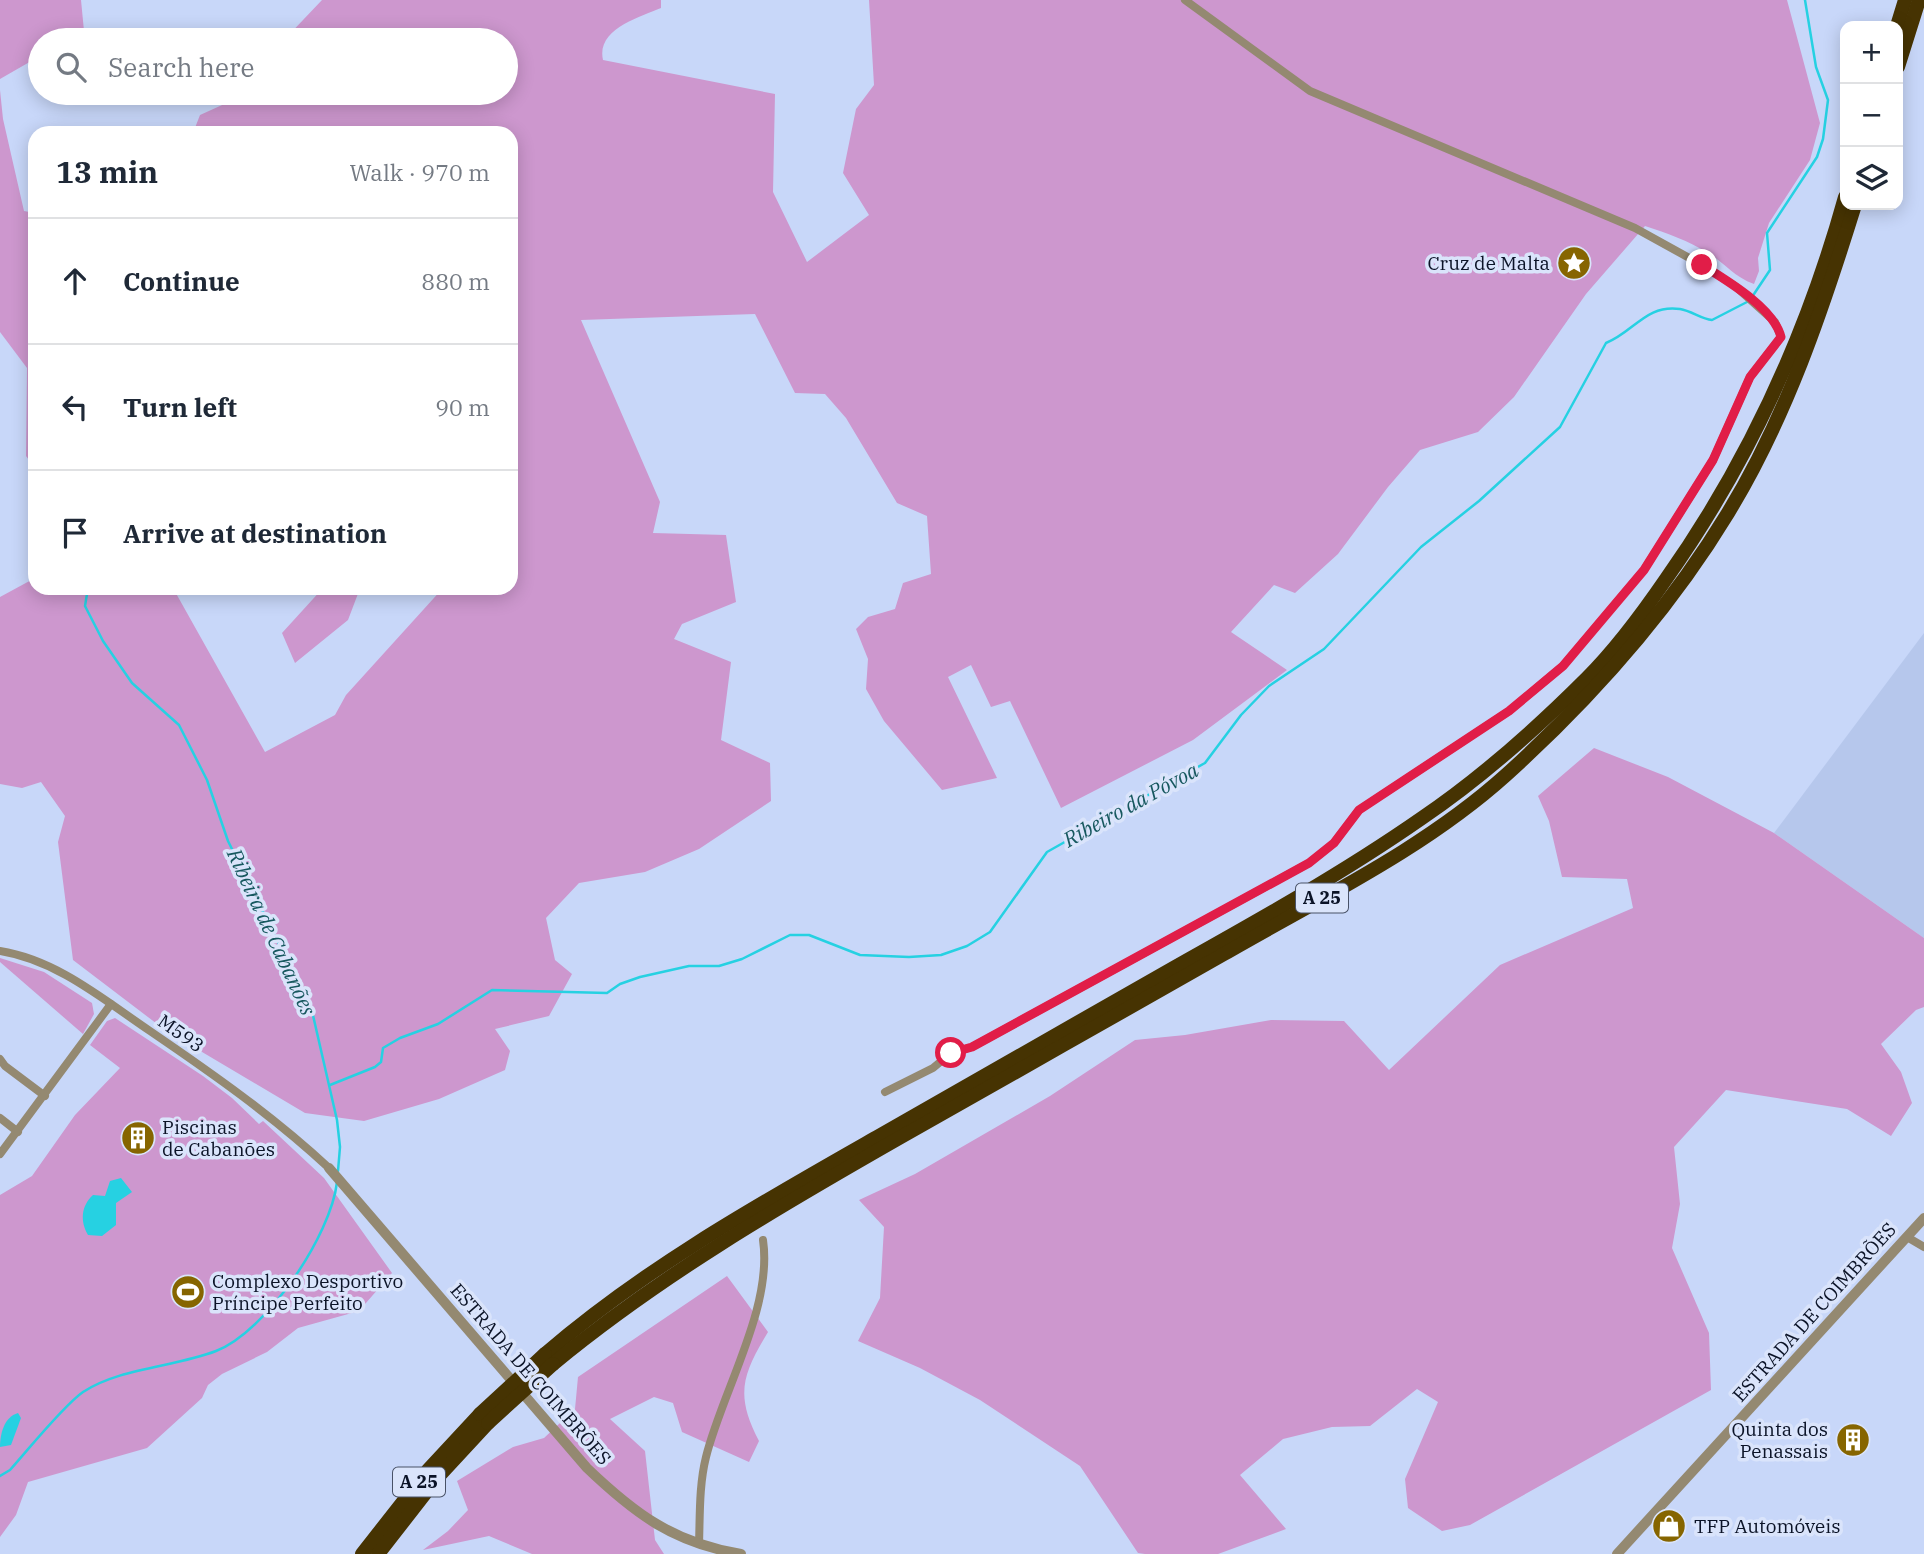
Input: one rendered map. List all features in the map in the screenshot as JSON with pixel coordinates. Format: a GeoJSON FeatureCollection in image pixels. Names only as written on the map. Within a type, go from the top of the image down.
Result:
{"type":"FeatureCollection","features":[{"type":"Feature","properties":{"kind":"highway"},"geometry":{"type":"LineString","coordinates":[[1899,21],[1905,0]]}},
{"type":"Feature","properties":{"kind":"highway"},"geometry":{"type":"LineString","coordinates":[[1903,52],[1919,0]]}},
{"type":"Feature","properties":{"kind":"highway","name":"A 25"},"geometry":{"type":"LineString","coordinates":[[362,1554],[428,1470],[616,1296],[772,1197],[1324,882],[1426,816],[1492,764],[1589,676],[1633,626],[1721,498],[1753,438],[1784,370],[1832,244],[1841,210]]}},
{"type":"Feature","properties":{"kind":"highway","name":"A 25"},"geometry":{"type":"LineString","coordinates":[[549,1359],[767,1214],[1341,887],[1434,830],[1503,777],[1598,682],[1643,631],[1729,512],[1799,370],[1822,312],[1853,210]]}},
{"type":"Feature","properties":{"kind":"highway","name":"A 25"},"geometry":{"type":"LineString","coordinates":[[378,1554],[484,1419]]}},
{"type":"Feature","properties":{"kind":"street"},"geometry":{"type":"LineString","coordinates":[[885,1092],[933,1068],[951,1053],[972,1047],[1309,863],[1334,843],[1359,810],[1509,711],[1563,666],[1644,570],[1713,460],[1750,377],[1781,337],[1775,321],[1747,296],[1702,265],[1634,228],[1310,91],[1185,0]]}},
{"type":"Feature","properties":{"kind":"street","name":"M593"},"geometry":{"type":"LineString","coordinates":[[0,951],[36,961],[65,974],[111,1004],[253,1102],[329,1168]]}},
{"type":"Feature","properties":{"kind":"street"},"geometry":{"type":"LineString","coordinates":[[0,1154],[111,1004]]}},
{"type":"Feature","properties":{"kind":"street"},"geometry":{"type":"LineString","coordinates":[[0,1059],[45,1096]]}},
{"type":"Feature","properties":{"kind":"street"},"geometry":{"type":"LineString","coordinates":[[0,1118],[18,1132]]}},
{"type":"Feature","properties":{"kind":"street","name":"ESTRADA DE COIMBRÕES"},"geometry":{"type":"LineString","coordinates":[[329,1168],[587,1468],[630,1509],[702,1550],[736,1554]]}},
{"type":"Feature","properties":{"kind":"street","name":"ESTRADA DE COIMBRÕES"},"geometry":{"type":"LineString","coordinates":[[1618,1554],[1924,1218]]}},
{"type":"Feature","properties":{"kind":"street"},"geometry":{"type":"LineString","coordinates":[[1907,1237],[1924,1247]]}},
{"type":"Feature","properties":{"kind":"street"},"geometry":{"type":"LineString","coordinates":[[702,1550],[704,1466],[764,1276],[763,1240]]}},
{"type":"Feature","properties":{"kind":"shaded area"},"geometry":{"type":"Polygon","coordinates":[[[0,0],[81,0],[84,28],[28,28],[28,63],[0,79],[0,0]]]}},
{"type":"Feature","properties":{"kind":"shaded area"},"geometry":{"type":"Polygon","coordinates":[[[322,0],[661,0],[661,8],[632,20],[613,32],[606,40],[603,60],[775,94],[773,192],[807,262],[869,215],[843,173],[856,109],[874,85],[869,0],[1787,0],[1820,123],[1810,160],[1769,223],[1758,258],[1759,271],[1754,284],[1741,278],[1701,249],[1645,226],[1586,294],[1514,397],[1478,432],[1420,450],[1388,487],[1338,554],[1295,593],[1274,585],[1231,632],[1287,670],[1193,740],[1061,808],[1010,701],[991,707],[971,665],[948,677],[997,778],[942,790],[884,721],[866,689],[868,659],[856,629],[868,617],[895,609],[903,583],[931,574],[927,516],[897,503],[846,418],[825,394],[795,393],[755,314],[581,320],[660,502],[653,533],[726,535],[736,602],[682,624],[674,639],[731,662],[721,740],[770,763],[771,801],[699,849],[645,872],[579,883],[546,918],[555,960],[572,974],[549,1016],[495,1029],[510,1051],[505,1070],[439,1099],[364,1121],[305,1113],[165,1030],[73,960],[58,842],[65,816],[41,782],[22,788],[0,784],[0,597],[28,582],[28,595],[177,595],[265,752],[335,715],[346,695],[437,595],[518,595],[518,126],[196,126],[200,115],[222,105],[518,105],[518,28],[295,28],[322,0]]]}},
{"type":"Feature","properties":{"kind":"shaded area"},"geometry":{"type":"Polygon","coordinates":[[[0,90],[3,119],[24,211],[28,212],[28,459],[27,368],[0,332],[0,90]]]}},
{"type":"Feature","properties":{"kind":"shaded area"},"geometry":{"type":"Polygon","coordinates":[[[317,595],[357,595],[348,620],[295,663],[282,633],[317,595]]]}},
{"type":"Feature","properties":{"kind":"shaded area"},"geometry":{"type":"Polygon","coordinates":[[[1924,633],[1924,938],[1774,833],[1924,633]]]}},
{"type":"Feature","properties":{"kind":"shaded area"},"geometry":{"type":"Polygon","coordinates":[[[1594,748],[1668,777],[1774,833],[1924,938],[1924,1007],[1916,1010],[1881,1044],[1901,1072],[1912,1103],[1891,1136],[1847,1109],[1726,1090],[1674,1147],[1680,1204],[1672,1248],[1709,1333],[1711,1390],[1470,1525],[1442,1531],[1408,1508],[1405,1479],[1438,1402],[1417,1389],[1370,1426],[1332,1427],[1283,1439],[1240,1475],[1286,1529],[1218,1554],[1145,1554],[1138,1553],[1080,1466],[980,1400],[920,1368],[858,1341],[880,1298],[884,1227],[859,1200],[915,1174],[1050,1096],[1135,1040],[1185,1035],[1271,1020],[1344,1021],[1389,1070],[1500,965],[1633,908],[1627,879],[1562,877],[1549,821],[1538,796],[1594,748]]]}},
{"type":"Feature","properties":{"kind":"shaded area"},"geometry":{"type":"Polygon","coordinates":[[[0,958],[44,972],[92,1003],[94,1014],[83,1034],[0,962],[0,958]]]}},
{"type":"Feature","properties":{"kind":"shaded area","name":"Complexo Desportivo Príncipe Perfeito"},"geometry":{"type":"Polygon","coordinates":[[[115,1018],[203,1076],[232,1098],[259,1124],[263,1121],[324,1178],[392,1273],[359,1311],[298,1328],[267,1352],[222,1374],[208,1385],[202,1398],[147,1448],[28,1482],[16,1515],[0,1537],[0,1195],[32,1176],[75,1115],[120,1068],[90,1045],[107,1021],[115,1018]]]}},
{"type":"Feature","properties":{"kind":"shaded area"},"geometry":{"type":"Polygon","coordinates":[[[121,1178],[132,1192],[116,1203],[116,1225],[102,1236],[88,1235],[83,1219],[86,1204],[93,1195],[105,1196],[110,1181],[121,1178]]]}},
{"type":"Feature","properties":{"kind":"shaded area"},"geometry":{"type":"Polygon","coordinates":[[[727,1276],[768,1332],[752,1361],[745,1385],[747,1411],[759,1441],[749,1462],[682,1432],[673,1403],[654,1397],[610,1419],[645,1451],[655,1540],[664,1554],[532,1554],[489,1536],[423,1550],[448,1531],[468,1510],[457,1481],[513,1447],[544,1438],[575,1409],[578,1377],[727,1276]]]}},
{"type":"Feature","properties":{"kind":"shaded area"},"geometry":{"type":"Polygon","coordinates":[[[18,1413],[21,1418],[11,1445],[0,1447],[4,1427],[9,1418],[18,1413]]]}},
{"type":"Feature","properties":{"kind":"waterway","name":"Ribeiro da Póvoa"},"geometry":{"type":"LineString","coordinates":[[1752,297],[1770,270],[1767,233],[1817,157],[1823,139],[1828,100],[1816,67],[1805,0]]}},
{"type":"Feature","properties":{"kind":"waterway","name":"Ribeiro da Póvoa"},"geometry":{"type":"LineString","coordinates":[[330,1085],[375,1067],[381,1062],[383,1048],[400,1038],[438,1024],[492,990],[607,993],[620,984],[640,977],[689,966],[719,966],[742,959],[790,935],[809,935],[860,955],[941,955],[967,946],[990,932],[1047,852],[1205,763],[1241,715],[1269,686],[1324,649],[1421,547],[1479,501],[1560,427],[1606,343],[1658,311],[1680,309],[1712,320],[1747,302]]}},
{"type":"Feature","properties":{"kind":"waterway","name":"Ribeira de Cabanões"},"geometry":{"type":"LineString","coordinates":[[87,595],[85,606],[103,641],[132,683],[179,725],[207,780],[228,841],[312,1011],[337,1120],[340,1147],[338,1171]]}},
{"type":"Feature","properties":{"kind":"waterway","name":"Ribeira de Cabanões"},"geometry":{"type":"LineString","coordinates":[[0,1476],[10,1470],[83,1392],[113,1378],[216,1351],[256,1324],[275,1303],[310,1253],[323,1228],[337,1182]]}},
{"type":"Feature","properties":{"kind":"place","name":"Cruz de Malta"},"geometry":{"type":"Point","coordinates":[1574,263]}},
{"type":"Feature","properties":{"kind":"place","name":"Piscinas de Cabanões"},"geometry":{"type":"Point","coordinates":[138,1138]}},
{"type":"Feature","properties":{"kind":"place","name":"Complexo Desportivo Príncipe Perfeito"},"geometry":{"type":"Point","coordinates":[188,1292]}},
{"type":"Feature","properties":{"kind":"place","name":"Quinta dos Penassais"},"geometry":{"type":"Point","coordinates":[1853,1440]}},
{"type":"Feature","properties":{"kind":"place","name":"TFP Automóveis"},"geometry":{"type":"Point","coordinates":[1669,1526]}},
{"type":"Feature","properties":{"kind":"route"},"geometry":{"type":"LineString","coordinates":[[951,1053],[972,1047],[1309,863],[1334,843],[1359,810],[1509,711],[1563,666],[1644,570],[1713,460],[1757,365],[1781,337],[1775,321],[1735,286],[1702,265]]}}]}
